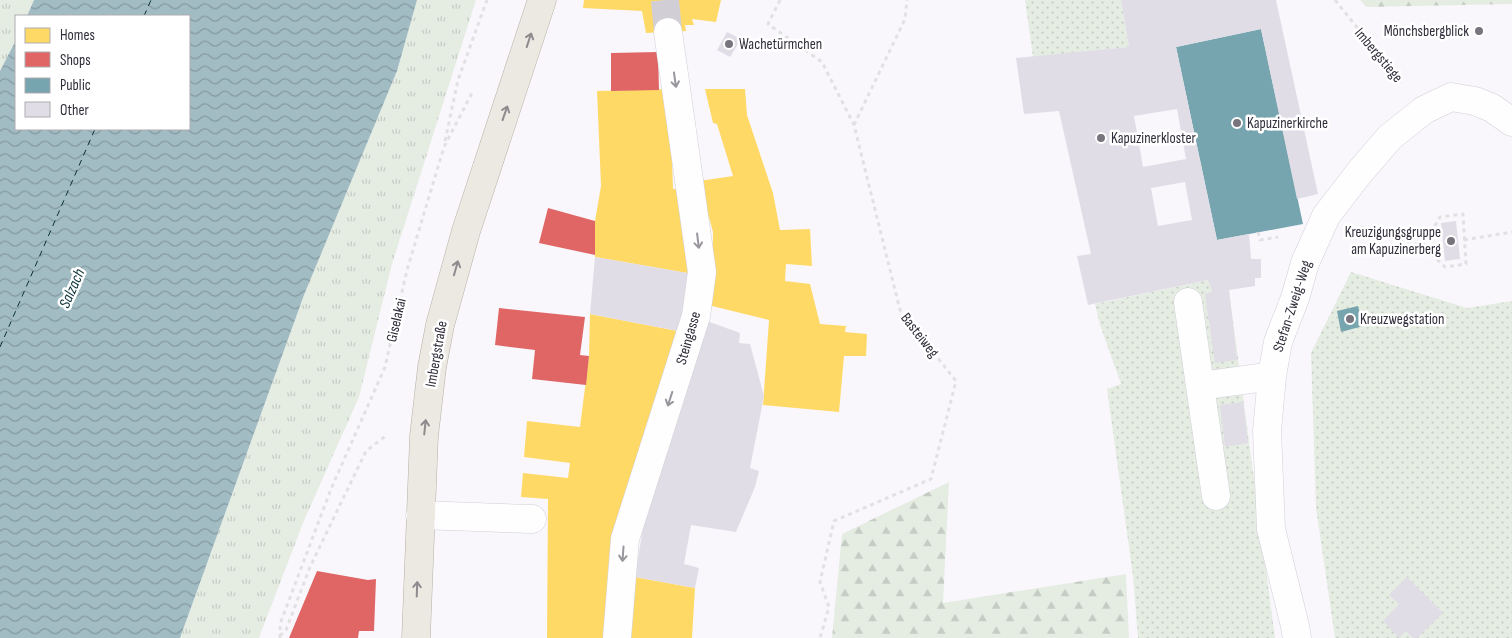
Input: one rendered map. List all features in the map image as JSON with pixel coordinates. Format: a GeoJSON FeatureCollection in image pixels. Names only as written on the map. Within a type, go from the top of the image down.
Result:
{"type":"FeatureCollection","features":[{"type":"Feature","properties":{"kind":"main road","name":"Imbergstraße"},"geometry":{"type":"LineString","coordinates":[[416,638],[420,515],[428,403],[440,325],[469,222],[542,0]]}},
{"type":"Feature","properties":{"kind":"street","name":"Steingasse"},"geometry":{"type":"LineString","coordinates":[[617,638],[624,539],[696,316],[702,272],[668,32]]}},
{"type":"Feature","properties":{"kind":"street","name":"Stefan-Zweig-Weg"},"geometry":{"type":"LineString","coordinates":[[1297,638],[1271,529],[1267,431],[1272,376],[1278,342],[1295,298],[1305,264],[1326,216],[1359,173],[1390,137],[1424,110],[1450,97],[1475,101],[1492,108],[1512,122]]}},
{"type":"Feature","properties":{"kind":"street"},"geometry":{"type":"LineString","coordinates":[[1188,302],[1216,496]]}},
{"type":"Feature","properties":{"kind":"street"},"geometry":{"type":"LineString","coordinates":[[1200,386],[1272,376]]}},
{"type":"Feature","properties":{"kind":"street"},"geometry":{"type":"LineString","coordinates":[[420,515],[532,519]]}},
{"type":"Feature","properties":{"kind":"path"},"geometry":{"type":"LineString","coordinates":[[444,147],[458,80],[488,0]]}},
{"type":"Feature","properties":{"kind":"path","name":"Basteiweg"},"geometry":{"type":"LineString","coordinates":[[780,0],[768,24],[822,62],[854,125],[900,310],[956,381],[931,479],[834,521],[820,582],[829,608],[820,638]]}},
{"type":"Feature","properties":{"kind":"path"},"geometry":{"type":"LineString","coordinates":[[854,125],[905,19],[908,0]]}},
{"type":"Feature","properties":{"kind":"path","name":"Imbergstiege"},"geometry":{"type":"LineString","coordinates":[[1334,0],[1424,110]]}},
{"type":"Feature","properties":{"kind":"path","name":"Giselakai"},"geometry":{"type":"LineString","coordinates":[[279,637],[280,624],[331,488],[385,367],[408,270],[444,147],[474,89]]}},
{"type":"Feature","properties":{"kind":"path"},"geometry":{"type":"LineString","coordinates":[[1326,216],[1423,246],[1445,266],[1466,264],[1462,214],[1440,217],[1423,246]]}},
{"type":"Feature","properties":{"kind":"path"},"geometry":{"type":"LineString","coordinates":[[1258,232],[1260,240],[1271,238]]}},
{"type":"Feature","properties":{"kind":"path"},"geometry":{"type":"LineString","coordinates":[[1464,240],[1512,232]]}},
{"type":"Feature","properties":{"kind":"path","name":"Giselakai"},"geometry":{"type":"LineString","coordinates":[[279,637],[286,630],[310,567],[366,451],[387,434]]}},
{"type":"Feature","properties":{"kind":"green space"},"geometry":{"type":"Polygon","coordinates":[[[0,0],[34,0],[27,15],[15,15],[15,42],[0,71],[0,0]]]}},
{"type":"Feature","properties":{"kind":"green space"},"geometry":{"type":"Polygon","coordinates":[[[417,0],[476,0],[392,264],[359,397],[303,523],[259,638],[180,638],[304,295],[397,71],[417,0]]]}},
{"type":"Feature","properties":{"kind":"green space"},"geometry":{"type":"Polygon","coordinates":[[[1025,0],[1121,0],[1129,47],[1033,57],[1025,0]]]}},
{"type":"Feature","properties":{"kind":"green space"},"geometry":{"type":"Polygon","coordinates":[[[1360,0],[1512,0],[1512,4],[1366,7],[1360,0]]]}},
{"type":"Feature","properties":{"kind":"green space"},"geometry":{"type":"Polygon","coordinates":[[[1351,272],[1467,308],[1512,301],[1512,638],[1335,638],[1316,508],[1311,353],[1351,272]]]}},
{"type":"Feature","properties":{"kind":"green space"},"geometry":{"type":"Polygon","coordinates":[[[1208,280],[1229,290],[1275,638],[1138,638],[1133,576],[1107,389],[1121,384],[1100,325],[1095,304],[1208,280]]]}},
{"type":"Feature","properties":{"kind":"green space"},"geometry":{"type":"Polygon","coordinates":[[[949,482],[943,603],[1126,574],[1129,638],[832,638],[842,534],[949,482]]]}},
{"type":"Feature","properties":{"kind":"water","name":"Salzach"},"geometry":{"type":"Polygon","coordinates":[[[34,0],[417,0],[397,71],[304,295],[180,638],[0,638],[0,71],[15,42],[15,130],[190,130],[190,15],[27,15],[34,0]]]}},
{"type":"Feature","properties":{"kind":"building: Homes"},"geometry":{"type":"Polygon","coordinates":[[[584,0],[721,0],[716,22],[692,19],[694,25],[685,25],[686,31],[646,33],[642,11],[583,8],[584,0]]]}},
{"type":"Feature","properties":{"kind":"building: Homes"},"geometry":{"type":"Polygon","coordinates":[[[669,89],[679,160],[672,160],[673,189],[686,189],[693,274],[595,257],[595,221],[601,186],[597,91],[669,89]]]}},
{"type":"Feature","properties":{"kind":"building: Homes"},"geometry":{"type":"Polygon","coordinates":[[[705,89],[745,89],[747,115],[773,193],[780,230],[810,229],[812,266],[786,264],[785,281],[810,284],[820,324],[846,326],[845,332],[867,334],[866,356],[844,356],[839,412],[763,405],[769,320],[712,306],[713,232],[699,181],[733,176],[717,124],[713,123],[705,89]]]}},
{"type":"Feature","properties":{"kind":"building: Homes"},"geometry":{"type":"Polygon","coordinates":[[[590,314],[683,332],[610,638],[547,638],[548,499],[521,497],[523,473],[568,478],[570,463],[524,457],[527,421],[580,427],[589,356],[590,314]]]}},
{"type":"Feature","properties":{"kind":"building: Homes"},"geometry":{"type":"Polygon","coordinates":[[[635,577],[695,588],[692,638],[627,638],[635,577]]]}},
{"type":"Feature","properties":{"kind":"building: Shops"},"geometry":{"type":"Polygon","coordinates":[[[658,52],[659,90],[611,91],[611,53],[658,52]]]}},
{"type":"Feature","properties":{"kind":"building: Shops"},"geometry":{"type":"Polygon","coordinates":[[[548,208],[595,221],[595,255],[539,243],[548,208]]]}},
{"type":"Feature","properties":{"kind":"building: Shops"},"geometry":{"type":"Polygon","coordinates":[[[499,308],[585,317],[580,355],[589,356],[586,385],[532,379],[535,350],[495,345],[499,308]]]}},
{"type":"Feature","properties":{"kind":"building: Shops"},"geometry":{"type":"Polygon","coordinates":[[[317,571],[368,580],[376,579],[374,631],[359,631],[358,638],[289,638],[317,571]]]}},
{"type":"Feature","properties":{"kind":"building: Public","name":"Kapuzinerkirche"},"geometry":{"type":"Polygon","coordinates":[[[1261,29],[1303,224],[1217,240],[1176,47],[1261,29]]]}},
{"type":"Feature","properties":{"kind":"building: Public","name":"Kreuzwegstation"},"geometry":{"type":"Polygon","coordinates":[[[1358,306],[1363,326],[1341,332],[1337,311],[1358,306]]]}},
{"type":"Feature","properties":{"kind":"building: Other","name":"Kapuzinerkloster"},"geometry":{"type":"Polygon","coordinates":[[[1121,0],[1276,0],[1318,194],[1297,199],[1261,29],[1176,47],[1217,240],[1249,234],[1251,259],[1261,259],[1261,278],[1255,278],[1255,286],[1229,290],[1237,360],[1215,363],[1205,294],[1212,292],[1208,280],[1088,305],[1077,256],[1091,254],[1059,111],[1024,114],[1016,58],[1129,47],[1121,0]],[[1177,109],[1134,116],[1143,167],[1186,159],[1177,109]],[[1185,182],[1151,188],[1158,226],[1192,220],[1185,182]]]}},
{"type":"Feature","properties":{"kind":"building: Other","name":"Wachetürmchen"},"geometry":{"type":"Polygon","coordinates":[[[727,32],[741,39],[730,57],[717,50],[727,32]]]}},
{"type":"Feature","properties":{"kind":"building: Other","name":"Kreuzigungsgruppe am Kapuzinerberg"},"geometry":{"type":"Polygon","coordinates":[[[1456,221],[1460,259],[1445,261],[1441,223],[1456,221]]]}},
{"type":"Feature","properties":{"kind":"building: Other"},"geometry":{"type":"Polygon","coordinates":[[[595,257],[693,274],[683,332],[590,314],[595,257]]]}},
{"type":"Feature","properties":{"kind":"building: Other"},"geometry":{"type":"Polygon","coordinates":[[[707,321],[740,333],[739,343],[750,344],[764,396],[750,468],[759,471],[755,487],[736,532],[691,525],[684,564],[699,568],[695,588],[635,577],[645,516],[662,450],[668,451],[707,321]]]}},
{"type":"Feature","properties":{"kind":"building: Other"},"geometry":{"type":"Polygon","coordinates":[[[1243,402],[1248,443],[1225,447],[1220,405],[1243,402]]]}},
{"type":"Feature","properties":{"kind":"building: Other"},"geometry":{"type":"Polygon","coordinates":[[[1407,577],[1443,613],[1417,638],[1413,638],[1406,631],[1399,638],[1383,621],[1399,604],[1389,595],[1407,577]]]}},
{"type":"Feature","properties":{"kind":"ferry route"},"geometry":{"type":"LineString","coordinates":[[144,15],[151,0]]}},
{"type":"Feature","properties":{"kind":"ferry route"},"geometry":{"type":"LineString","coordinates":[[0,347],[95,130]]}},
{"type":"Feature","properties":{"kind":"tunnel"},"geometry":{"type":"LineString","coordinates":[[665,0],[668,32]]}},
{"type":"Feature","properties":{"kind":"place","name":"Mönchsbergblick"},"geometry":{"type":"Point","coordinates":[1479,31]}},
{"type":"Feature","properties":{"kind":"place","name":"Wachetürmchen"},"geometry":{"type":"Point","coordinates":[729,44]}},
{"type":"Feature","properties":{"kind":"place","name":"Kapuzinerkirche"},"geometry":{"type":"Point","coordinates":[1237,123]}},
{"type":"Feature","properties":{"kind":"place","name":"Kapuzinerkloster"},"geometry":{"type":"Point","coordinates":[1101,138]}},
{"type":"Feature","properties":{"kind":"place","name":"Kreuzigungsgruppe am Kapuzinerberg"},"geometry":{"type":"Point","coordinates":[1451,241]}},
{"type":"Feature","properties":{"kind":"place","name":"Kreuzwegstation"},"geometry":{"type":"Point","coordinates":[1350,319]}}]}
